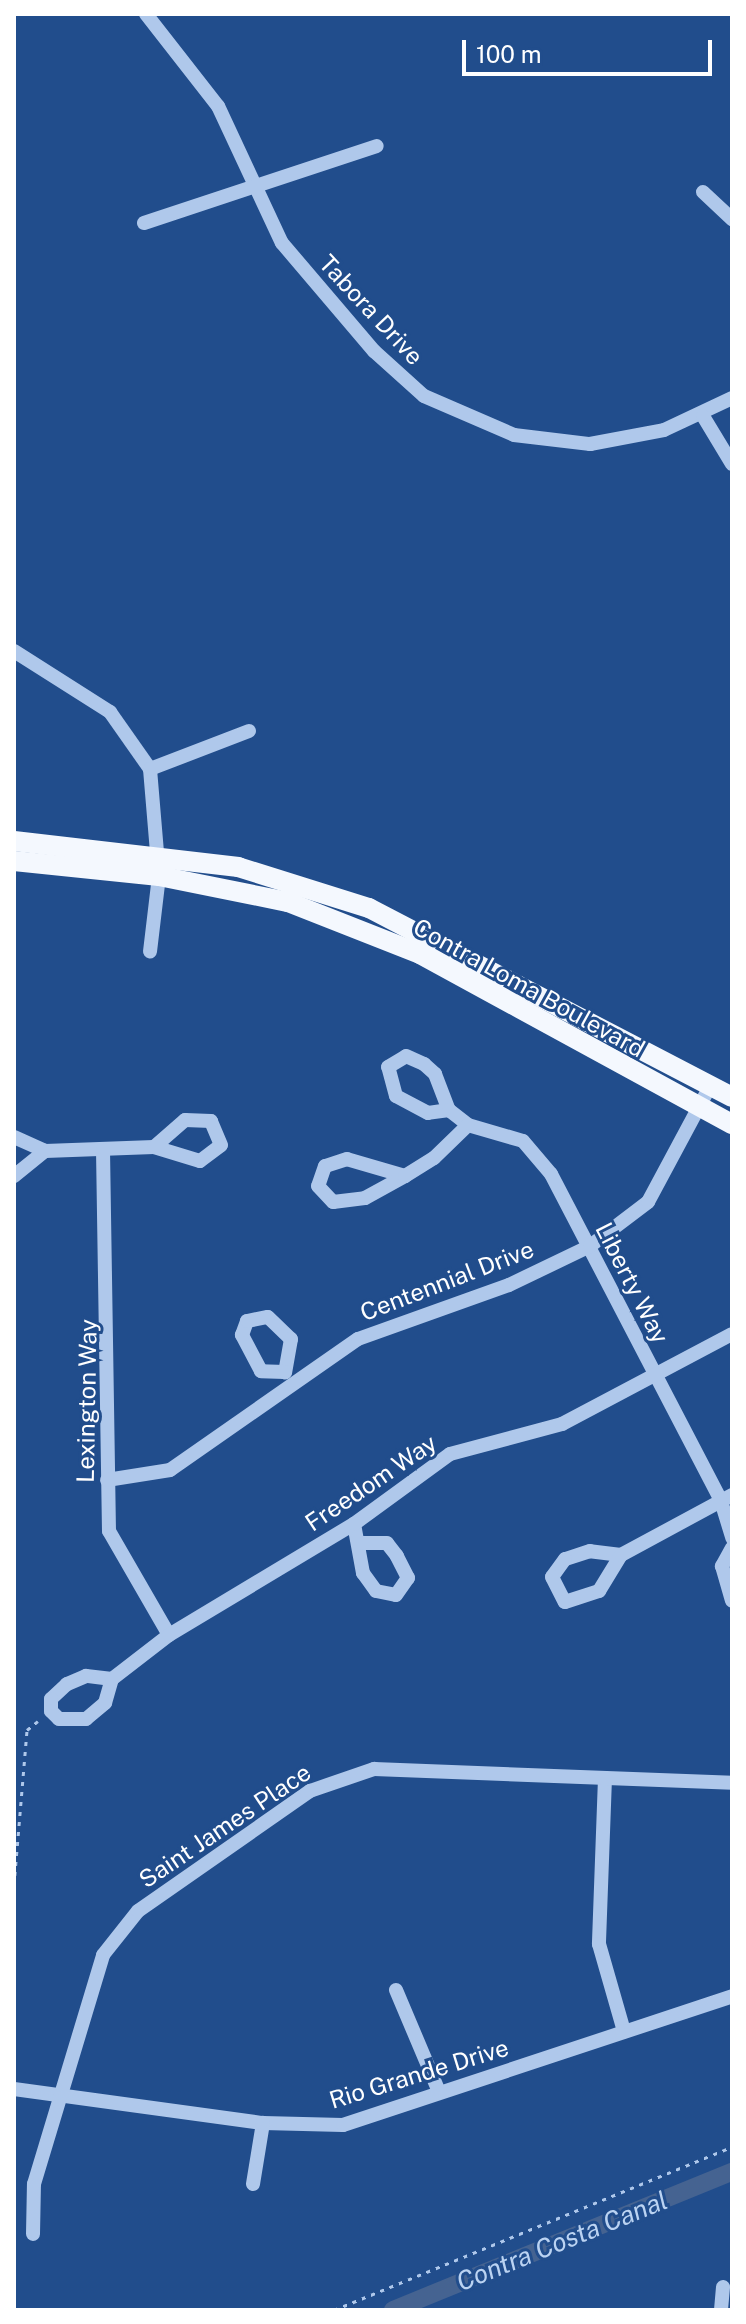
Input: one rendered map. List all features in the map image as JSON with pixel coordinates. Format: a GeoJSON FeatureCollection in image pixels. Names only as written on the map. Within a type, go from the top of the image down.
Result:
{"type":"FeatureCollection","features":[{"type":"Feature","properties":{"kind":"main road","name":"Contra Loma Boulevard"},"geometry":{"type":"LineString","coordinates":[[14,841],[157,866],[288,902],[420,954],[699,1111],[732,1124]]}},
{"type":"Feature","properties":{"kind":"main road","name":"Contra Loma Boulevard"},"geometry":{"type":"LineString","coordinates":[[14,861],[238,867],[369,908],[709,1088],[732,1097]]}},
{"type":"Feature","properties":{"kind":"street","name":"Tabora Drive"},"geometry":{"type":"LineString","coordinates":[[146,14],[204,83],[282,243],[374,351],[424,396],[463,418],[514,435],[590,444],[640,437],[703,416],[732,398]]}},
{"type":"Feature","properties":{"kind":"street"},"geometry":{"type":"LineString","coordinates":[[144,223],[377,146]]}},
{"type":"Feature","properties":{"kind":"street"},"geometry":{"type":"LineString","coordinates":[[703,192],[732,219]]}},
{"type":"Feature","properties":{"kind":"street"},"geometry":{"type":"LineString","coordinates":[[703,416],[732,464]]}},
{"type":"Feature","properties":{"kind":"street"},"geometry":{"type":"LineString","coordinates":[[14,651],[110,712],[150,769],[159,817],[150,951]]}},
{"type":"Feature","properties":{"kind":"street"},"geometry":{"type":"LineString","coordinates":[[150,769],[249,731]]}},
{"type":"Feature","properties":{"kind":"street"},"geometry":{"type":"LineString","coordinates":[[405,1176],[347,1159],[325,1166],[318,1186],[324,1197],[344,1203],[405,1176],[468,1125],[449,1110],[435,1074],[396,1057],[387,1083],[396,1096],[428,1113],[449,1110]]}},
{"type":"Feature","properties":{"kind":"street","name":"Centennial Drive"},"geometry":{"type":"LineString","coordinates":[[107,1480],[170,1470],[358,1339],[509,1285],[590,1246],[648,1202],[709,1088]]}},
{"type":"Feature","properties":{"kind":"street","name":"Liberty Way"},"geometry":{"type":"LineString","coordinates":[[468,1125],[523,1141],[590,1246],[656,1379],[726,1498],[732,1538]]}},
{"type":"Feature","properties":{"kind":"street"},"geometry":{"type":"LineString","coordinates":[[14,1137],[45,1151],[154,1147]]}},
{"type":"Feature","properties":{"kind":"street","name":"Lexington Way"},"geometry":{"type":"LineString","coordinates":[[103,1150],[109,1531],[169,1635]]}},
{"type":"Feature","properties":{"kind":"street"},"geometry":{"type":"LineString","coordinates":[[14,1176],[45,1151]]}},
{"type":"Feature","properties":{"kind":"street","name":"Freedom Way"},"geometry":{"type":"LineString","coordinates":[[112,1679],[169,1635],[354,1524],[450,1454],[562,1424],[656,1379],[732,1334]]}},
{"type":"Feature","properties":{"kind":"street"},"geometry":{"type":"LineString","coordinates":[[285,1372],[294,1386]]}},
{"type":"Feature","properties":{"kind":"street"},"geometry":{"type":"LineString","coordinates":[[621,1555],[590,1551],[565,1559],[552,1577],[565,1602],[599,1591],[621,1555],[726,1498]]}},
{"type":"Feature","properties":{"kind":"street"},"geometry":{"type":"LineString","coordinates":[[354,1524],[363,1543]]}},
{"type":"Feature","properties":{"kind":"street"},"geometry":{"type":"LineString","coordinates":[[732,1548],[722,1566],[732,1601]]}},
{"type":"Feature","properties":{"kind":"street"},"geometry":{"type":"LineString","coordinates":[[86,1676],[112,1679],[105,1703],[86,1719],[59,1719],[51,1711],[51,1699],[67,1684],[86,1676]]}},
{"type":"Feature","properties":{"kind":"street","name":"Saint James Place"},"geometry":{"type":"LineString","coordinates":[[33,2234],[34,2184],[103,1955],[138,1911],[310,1791],[374,1769],[732,1783]]}},
{"type":"Feature","properties":{"kind":"street"},"geometry":{"type":"LineString","coordinates":[[605,1778],[599,1944],[624,2031]]}},
{"type":"Feature","properties":{"kind":"street"},"geometry":{"type":"LineString","coordinates":[[396,1990],[439,2092]]}},
{"type":"Feature","properties":{"kind":"street","name":"Rio Grande Drive"},"geometry":{"type":"LineString","coordinates":[[14,2089],[263,2123],[343,2125],[732,1996]]}},
{"type":"Feature","properties":{"kind":"street"},"geometry":{"type":"LineString","coordinates":[[253,2184],[263,2123]]}},
{"type":"Feature","properties":{"kind":"street"},"geometry":{"type":"LineString","coordinates":[[721,2310],[723,2287]]}},
{"type":"Feature","properties":{"kind":"path"},"geometry":{"type":"LineString","coordinates":[[14,1885],[27,1730],[51,1711]]}},
{"type":"Feature","properties":{"kind":"path"},"geometry":{"type":"LineString","coordinates":[[334,2310],[732,2147]]}},
{"type":"Feature","properties":{"kind":"waterway","name":"Contra Costa Canal"},"geometry":{"type":"LineString","coordinates":[[393,2310],[732,2172]]}}]}
